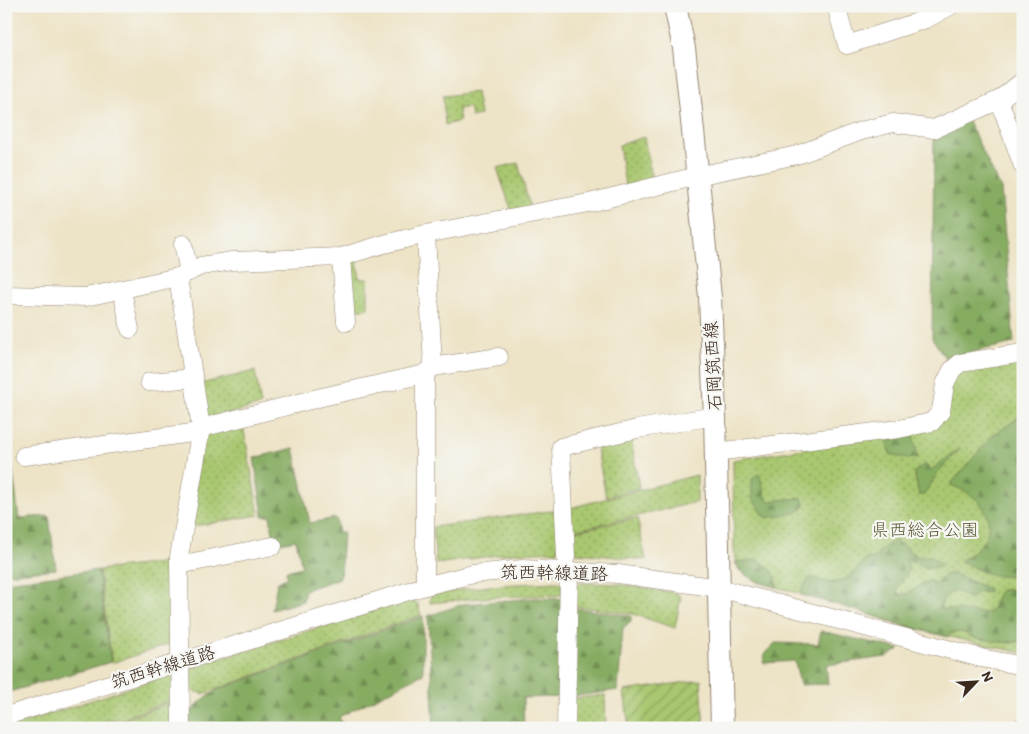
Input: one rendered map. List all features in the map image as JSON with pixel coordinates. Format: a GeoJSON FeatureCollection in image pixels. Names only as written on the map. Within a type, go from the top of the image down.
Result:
{"type":"FeatureCollection","features":[{"type":"Feature","properties":{"kind":"main road","name":"石岡筑西線"},"geometry":{"type":"LineString","coordinates":[[675,6],[684,48],[710,297],[715,416],[722,728]]}},
{"type":"Feature","properties":{"kind":"street"},"geometry":{"type":"LineString","coordinates":[[836,6],[847,45],[926,19],[950,6]]}},
{"type":"Feature","properties":{"kind":"street"},"geometry":{"type":"LineString","coordinates":[[6,295],[86,298],[122,291],[184,274],[201,266],[232,261],[341,257],[426,234],[593,202],[697,176],[797,155],[861,132],[893,123],[934,129],[999,100],[1023,81]]}},
{"type":"Feature","properties":{"kind":"street"},"geometry":{"type":"LineString","coordinates":[[999,100],[1023,166]]}},
{"type":"Feature","properties":{"kind":"street"},"geometry":{"type":"LineString","coordinates":[[425,586],[429,371],[426,234]]}},
{"type":"Feature","properties":{"kind":"street"},"geometry":{"type":"LineString","coordinates":[[181,728],[179,565],[200,430],[184,274],[183,244]]}},
{"type":"Feature","properties":{"kind":"street"},"geometry":{"type":"LineString","coordinates":[[341,257],[346,322]]}},
{"type":"Feature","properties":{"kind":"street"},"geometry":{"type":"LineString","coordinates":[[122,291],[130,329]]}},
{"type":"Feature","properties":{"kind":"street"},"geometry":{"type":"LineString","coordinates":[[716,452],[899,429],[932,422],[941,411],[945,384],[952,370],[960,363],[1023,353]]}},
{"type":"Feature","properties":{"kind":"street"},"geometry":{"type":"LineString","coordinates":[[24,456],[200,430],[322,397],[429,371],[499,357]]}},
{"type":"Feature","properties":{"kind":"street"},"geometry":{"type":"LineString","coordinates":[[149,382],[194,378]]}},
{"type":"Feature","properties":{"kind":"street"},"geometry":{"type":"LineString","coordinates":[[566,728],[567,564],[561,447],[637,430],[715,416]]}},
{"type":"Feature","properties":{"kind":"street"},"geometry":{"type":"LineString","coordinates":[[179,565],[273,546]]}},
{"type":"Feature","properties":{"kind":"street","name":"筑西幹線道路"},"geometry":{"type":"LineString","coordinates":[[6,716],[425,586],[473,574],[567,564],[618,574],[719,588],[981,658],[1023,666]]}},
{"type":"Feature","properties":{"kind":"green space"},"geometry":{"type":"Polygon","coordinates":[[[476,92],[480,115],[471,117],[469,107],[458,109],[460,121],[445,125],[443,96],[476,92]]]}},
{"type":"Feature","properties":{"kind":"green space"},"geometry":{"type":"Polygon","coordinates":[[[968,121],[1001,189],[1014,343],[945,358],[932,338],[934,136],[968,121]]]}},
{"type":"Feature","properties":{"kind":"green space"},"geometry":{"type":"Polygon","coordinates":[[[644,137],[652,181],[625,186],[619,145],[644,137]]]}},
{"type":"Feature","properties":{"kind":"green space"},"geometry":{"type":"Polygon","coordinates":[[[518,163],[530,208],[512,212],[497,168],[518,163]]]}},
{"type":"Feature","properties":{"kind":"green space"},"geometry":{"type":"Polygon","coordinates":[[[356,255],[360,279],[368,279],[368,308],[348,311],[343,259],[356,255]]]}},
{"type":"Feature","properties":{"kind":"green space","name":"県西総合公園"},"geometry":{"type":"Polygon","coordinates":[[[1023,359],[1023,653],[901,626],[853,608],[758,582],[739,570],[734,551],[733,460],[930,429],[951,381],[963,368],[1023,359]]]}},
{"type":"Feature","properties":{"kind":"green space"},"geometry":{"type":"Polygon","coordinates":[[[255,371],[261,405],[205,420],[200,384],[255,371]]]}},
{"type":"Feature","properties":{"kind":"green space"},"geometry":{"type":"Polygon","coordinates":[[[1023,415],[1023,576],[997,576],[976,569],[960,560],[974,551],[983,541],[988,530],[988,520],[984,509],[976,499],[965,491],[950,485],[993,435],[1023,415]]]}},
{"type":"Feature","properties":{"kind":"green space"},"geometry":{"type":"Polygon","coordinates":[[[243,425],[259,515],[189,527],[203,434],[243,425]]]}},
{"type":"Feature","properties":{"kind":"green space"},"geometry":{"type":"Polygon","coordinates":[[[913,435],[918,458],[907,459],[890,454],[886,440],[913,435]]]}},
{"type":"Feature","properties":{"kind":"green space"},"geometry":{"type":"Polygon","coordinates":[[[631,438],[639,488],[606,497],[596,444],[631,438]]]}},
{"type":"Feature","properties":{"kind":"green space"},"geometry":{"type":"Polygon","coordinates":[[[294,448],[310,523],[336,518],[339,533],[343,532],[340,578],[305,590],[303,601],[272,610],[277,583],[287,577],[286,571],[302,567],[296,540],[275,544],[270,516],[263,516],[254,458],[294,448]]]}},
{"type":"Feature","properties":{"kind":"green space"},"geometry":{"type":"Polygon","coordinates":[[[961,448],[938,472],[924,495],[919,495],[914,472],[925,464],[931,470],[961,448]]]}},
{"type":"Feature","properties":{"kind":"green space"},"geometry":{"type":"Polygon","coordinates":[[[11,459],[19,518],[49,516],[56,569],[6,574],[6,460],[11,459]]]}},
{"type":"Feature","properties":{"kind":"green space"},"geometry":{"type":"Polygon","coordinates":[[[759,473],[767,501],[802,498],[805,506],[796,513],[766,518],[752,498],[752,479],[759,473]]]}},
{"type":"Feature","properties":{"kind":"green space"},"geometry":{"type":"Polygon","coordinates":[[[697,475],[697,502],[568,532],[566,509],[697,475]]]}},
{"type":"Feature","properties":{"kind":"green space"},"geometry":{"type":"Polygon","coordinates":[[[557,510],[558,551],[512,553],[436,564],[433,527],[557,510]]]}},
{"type":"Feature","properties":{"kind":"green space"},"geometry":{"type":"Polygon","coordinates":[[[637,518],[646,560],[568,552],[567,533],[637,518]]]}},
{"type":"Feature","properties":{"kind":"green space"},"geometry":{"type":"Polygon","coordinates":[[[895,540],[918,557],[931,556],[942,566],[926,569],[907,558],[909,570],[897,589],[899,595],[903,595],[930,580],[934,585],[946,574],[954,574],[989,589],[988,593],[979,591],[971,599],[956,591],[952,592],[943,599],[941,609],[985,613],[991,611],[1000,590],[1023,589],[1023,641],[1009,643],[974,638],[962,632],[951,633],[948,637],[801,595],[802,588],[811,577],[828,582],[847,578],[864,560],[876,557],[878,552],[895,540]]]}},
{"type":"Feature","properties":{"kind":"green space"},"geometry":{"type":"Polygon","coordinates":[[[757,560],[772,570],[776,578],[777,587],[759,582],[748,576],[738,568],[735,562],[757,560]]]}},
{"type":"Feature","properties":{"kind":"green space"},"geometry":{"type":"Polygon","coordinates":[[[168,562],[174,568],[173,643],[112,663],[99,570],[168,562]]]}},
{"type":"Feature","properties":{"kind":"green space"},"geometry":{"type":"Polygon","coordinates":[[[98,570],[111,662],[6,693],[6,582],[98,570]]]}},
{"type":"Feature","properties":{"kind":"green space"},"geometry":{"type":"Polygon","coordinates":[[[558,582],[562,584],[562,595],[492,597],[430,603],[431,596],[462,589],[558,582]]]}},
{"type":"Feature","properties":{"kind":"green space"},"geometry":{"type":"Polygon","coordinates":[[[579,583],[619,584],[676,593],[681,597],[675,628],[633,614],[574,606],[572,589],[579,583]]]}},
{"type":"Feature","properties":{"kind":"green space"},"geometry":{"type":"Polygon","coordinates":[[[535,598],[564,599],[563,697],[523,698],[524,728],[434,728],[428,616],[463,604],[535,598]]]}},
{"type":"Feature","properties":{"kind":"green space"},"geometry":{"type":"Polygon","coordinates":[[[410,599],[418,604],[421,615],[203,694],[187,689],[187,669],[410,599]]]}},
{"type":"Feature","properties":{"kind":"green space"},"geometry":{"type":"Polygon","coordinates":[[[573,608],[631,616],[631,621],[623,628],[618,690],[570,697],[573,608]]]}},
{"type":"Feature","properties":{"kind":"green space"},"geometry":{"type":"Polygon","coordinates":[[[423,616],[423,674],[339,717],[344,728],[186,728],[192,711],[201,701],[217,690],[423,616]]]}},
{"type":"Feature","properties":{"kind":"green space"},"geometry":{"type":"Polygon","coordinates":[[[821,631],[900,649],[886,657],[826,665],[828,684],[800,685],[795,661],[763,663],[765,653],[775,643],[818,644],[821,631]]]}},
{"type":"Feature","properties":{"kind":"green space"},"geometry":{"type":"Polygon","coordinates":[[[168,675],[174,677],[176,698],[120,720],[112,719],[81,728],[7,728],[168,675]]]}},
{"type":"Feature","properties":{"kind":"green space"},"geometry":{"type":"Polygon","coordinates":[[[701,680],[704,728],[629,728],[624,691],[701,680]]]}},
{"type":"Feature","properties":{"kind":"green space"},"geometry":{"type":"Polygon","coordinates":[[[605,695],[606,728],[572,728],[572,699],[605,695]]]}},
{"type":"Feature","properties":{"kind":"green space"},"geometry":{"type":"Polygon","coordinates":[[[173,701],[174,728],[128,728],[121,721],[173,701]]]}},
{"type":"Feature","properties":{"kind":"green space"},"geometry":{"type":"Polygon","coordinates":[[[110,721],[117,721],[126,728],[87,728],[110,721]]]}}]}
